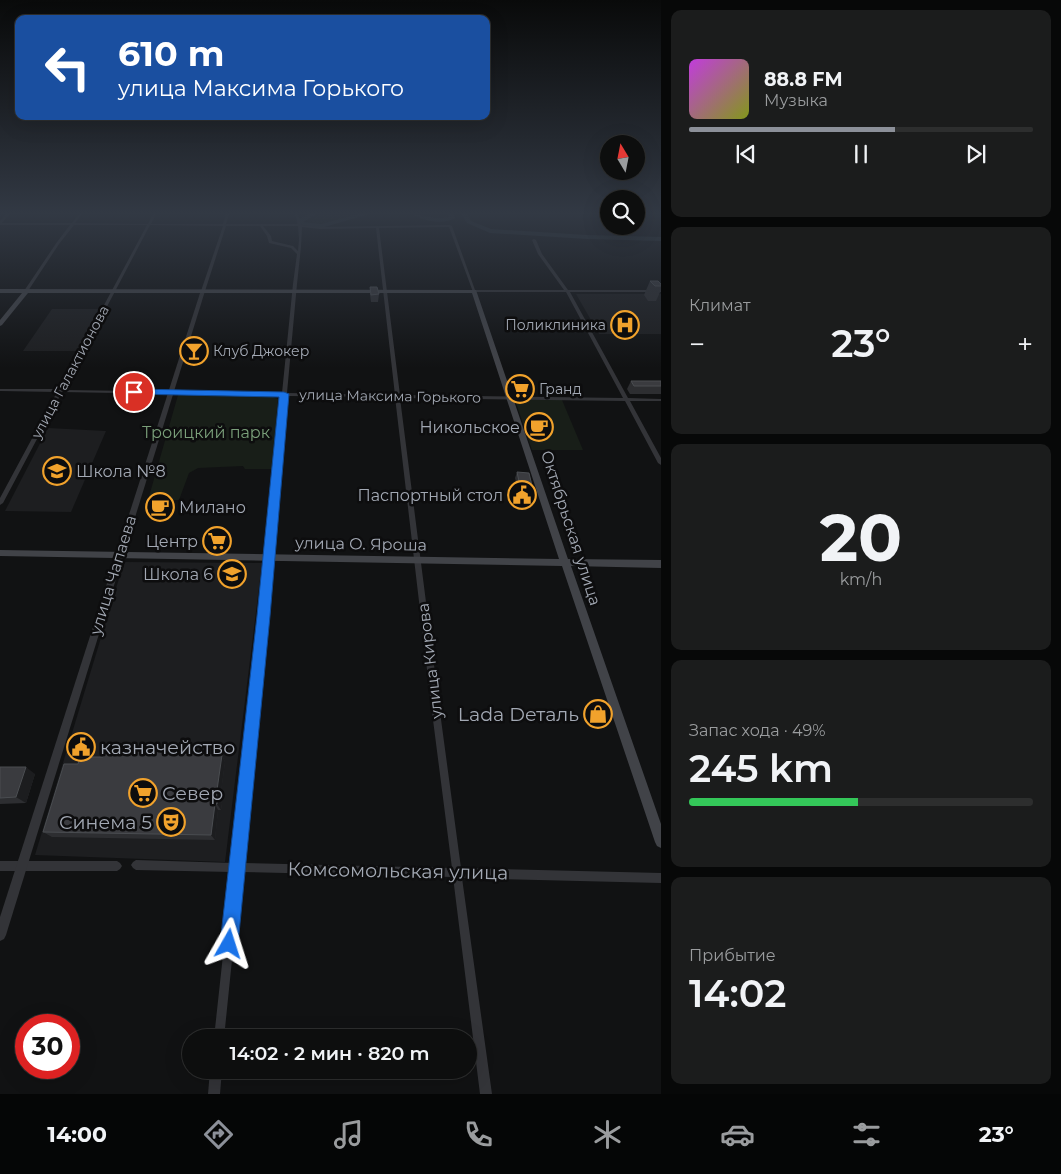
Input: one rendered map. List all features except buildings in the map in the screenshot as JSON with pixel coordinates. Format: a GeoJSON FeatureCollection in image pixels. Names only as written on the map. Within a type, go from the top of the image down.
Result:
{"type":"FeatureCollection","features":[{"type":"Feature","properties":{"kind":"main road"},"geometry":{"type":"LineString","coordinates":[[0,291],[474,291]]}},
{"type":"Feature","properties":{"kind":"main road"},"geometry":{"type":"LineString","coordinates":[[0,324],[26,291]]}},
{"type":"Feature","properties":{"kind":"main road","name":"Октябрьская улица"},"geometry":{"type":"LineString","coordinates":[[474,291],[661,842]]}},
{"type":"Feature","properties":{"kind":"main road","name":"улица О. Яроша"},"geometry":{"type":"LineString","coordinates":[[0,553],[661,564]]}},
{"type":"Feature","properties":{"kind":"street"},"geometry":{"type":"LineString","coordinates":[[26,291],[43,265]]}},
{"type":"Feature","properties":{"kind":"street","name":"улица Галактионова"},"geometry":{"type":"LineString","coordinates":[[0,503],[127,265]]}},
{"type":"Feature","properties":{"kind":"street","name":"улица Чапаева"},"geometry":{"type":"LineString","coordinates":[[0,936],[211,265]]}},
{"type":"Feature","properties":{"kind":"street"},"geometry":{"type":"LineString","coordinates":[[220,1029],[269,557],[297,265]]}},
{"type":"Feature","properties":{"kind":"street","name":"улица Кирова"},"geometry":{"type":"LineString","coordinates":[[382,265],[397,396],[486,1094]]}},
{"type":"Feature","properties":{"kind":"street","name":"Октябрьская улица"},"geometry":{"type":"LineString","coordinates":[[465,265],[474,291]]}},
{"type":"Feature","properties":{"kind":"street"},"geometry":{"type":"LineString","coordinates":[[548,265],[567,291],[661,463]]}},
{"type":"Feature","properties":{"kind":"street"},"geometry":{"type":"LineString","coordinates":[[474,291],[661,291]]}},
{"type":"Feature","properties":{"kind":"street","name":"улица Максима Горького"},"geometry":{"type":"LineString","coordinates":[[0,390],[661,400]]}},
{"type":"Feature","properties":{"kind":"street","name":"Комсомольская улица"},"geometry":{"type":"LineString","coordinates":[[136,865],[661,878]]}},
{"type":"Feature","properties":{"kind":"street"},"geometry":{"type":"LineString","coordinates":[[0,866],[116,866]]}},
{"type":"Feature","properties":{"kind":"street"},"geometry":{"type":"LineString","coordinates":[[214,1094],[215,1079]]}},
{"type":"Feature","properties":{"kind":"shaded area"},"geometry":{"type":"Polygon","coordinates":[[[576,294],[661,294],[661,334],[599,334],[576,294]]]}},
{"type":"Feature","properties":{"kind":"shaded area"},"geometry":{"type":"Polygon","coordinates":[[[52,309],[99,309],[77,351],[23,351],[52,309]]]}},
{"type":"Feature","properties":{"kind":"shaded area","name":"Школа №8"},"geometry":{"type":"Polygon","coordinates":[[[48,428],[106,431],[71,512],[5,511],[48,428]]]}},
{"type":"Feature","properties":{"kind":"shaded area"},"geometry":{"type":"Polygon","coordinates":[[[124,562],[262,563],[225,862],[35,855],[124,562]]]}},
{"type":"Feature","properties":{"kind":"green space","name":"Троицкий парк"},"geometry":{"type":"Polygon","coordinates":[[[178,395],[273,397],[278,399],[272,469],[245,469],[243,466],[198,468],[189,473],[179,500],[148,500],[178,395]]]}},
{"type":"Feature","properties":{"kind":"green space"},"geometry":{"type":"Polygon","coordinates":[[[515,400],[562,400],[583,450],[532,450],[515,400]]]}},
{"type":"Feature","properties":{"kind":"place","name":"Поликлиника"},"geometry":{"type":"Point","coordinates":[625,325]}},
{"type":"Feature","properties":{"kind":"place","name":"Клуб Джокер"},"geometry":{"type":"Point","coordinates":[194,351]}},
{"type":"Feature","properties":{"kind":"place","name":"Гранд"},"geometry":{"type":"Point","coordinates":[520,389]}},
{"type":"Feature","properties":{"kind":"place","name":"Никольское"},"geometry":{"type":"Point","coordinates":[539,427]}},
{"type":"Feature","properties":{"kind":"place","name":"Школа №8"},"geometry":{"type":"Point","coordinates":[57,471]}},
{"type":"Feature","properties":{"kind":"place","name":"Паспортный стол"},"geometry":{"type":"Point","coordinates":[522,495]}},
{"type":"Feature","properties":{"kind":"place","name":"Милано"},"geometry":{"type":"Point","coordinates":[160,507]}},
{"type":"Feature","properties":{"kind":"place","name":"Центр"},"geometry":{"type":"Point","coordinates":[217,541]}},
{"type":"Feature","properties":{"kind":"place","name":"Школа 6"},"geometry":{"type":"Point","coordinates":[232,574]}},
{"type":"Feature","properties":{"kind":"place","name":"Lada Dеталь"},"geometry":{"type":"Point","coordinates":[598,714]}},
{"type":"Feature","properties":{"kind":"place","name":"казначейство"},"geometry":{"type":"Point","coordinates":[81,747]}},
{"type":"Feature","properties":{"kind":"place","name":"Север"},"geometry":{"type":"Point","coordinates":[143,793]}},
{"type":"Feature","properties":{"kind":"place","name":"Синема 5"},"geometry":{"type":"Point","coordinates":[171,822]}},
{"type":"Feature","properties":{"kind":"route"},"geometry":{"type":"LineString","coordinates":[[134,392],[284,394],[264,616],[229,944]]}}]}
